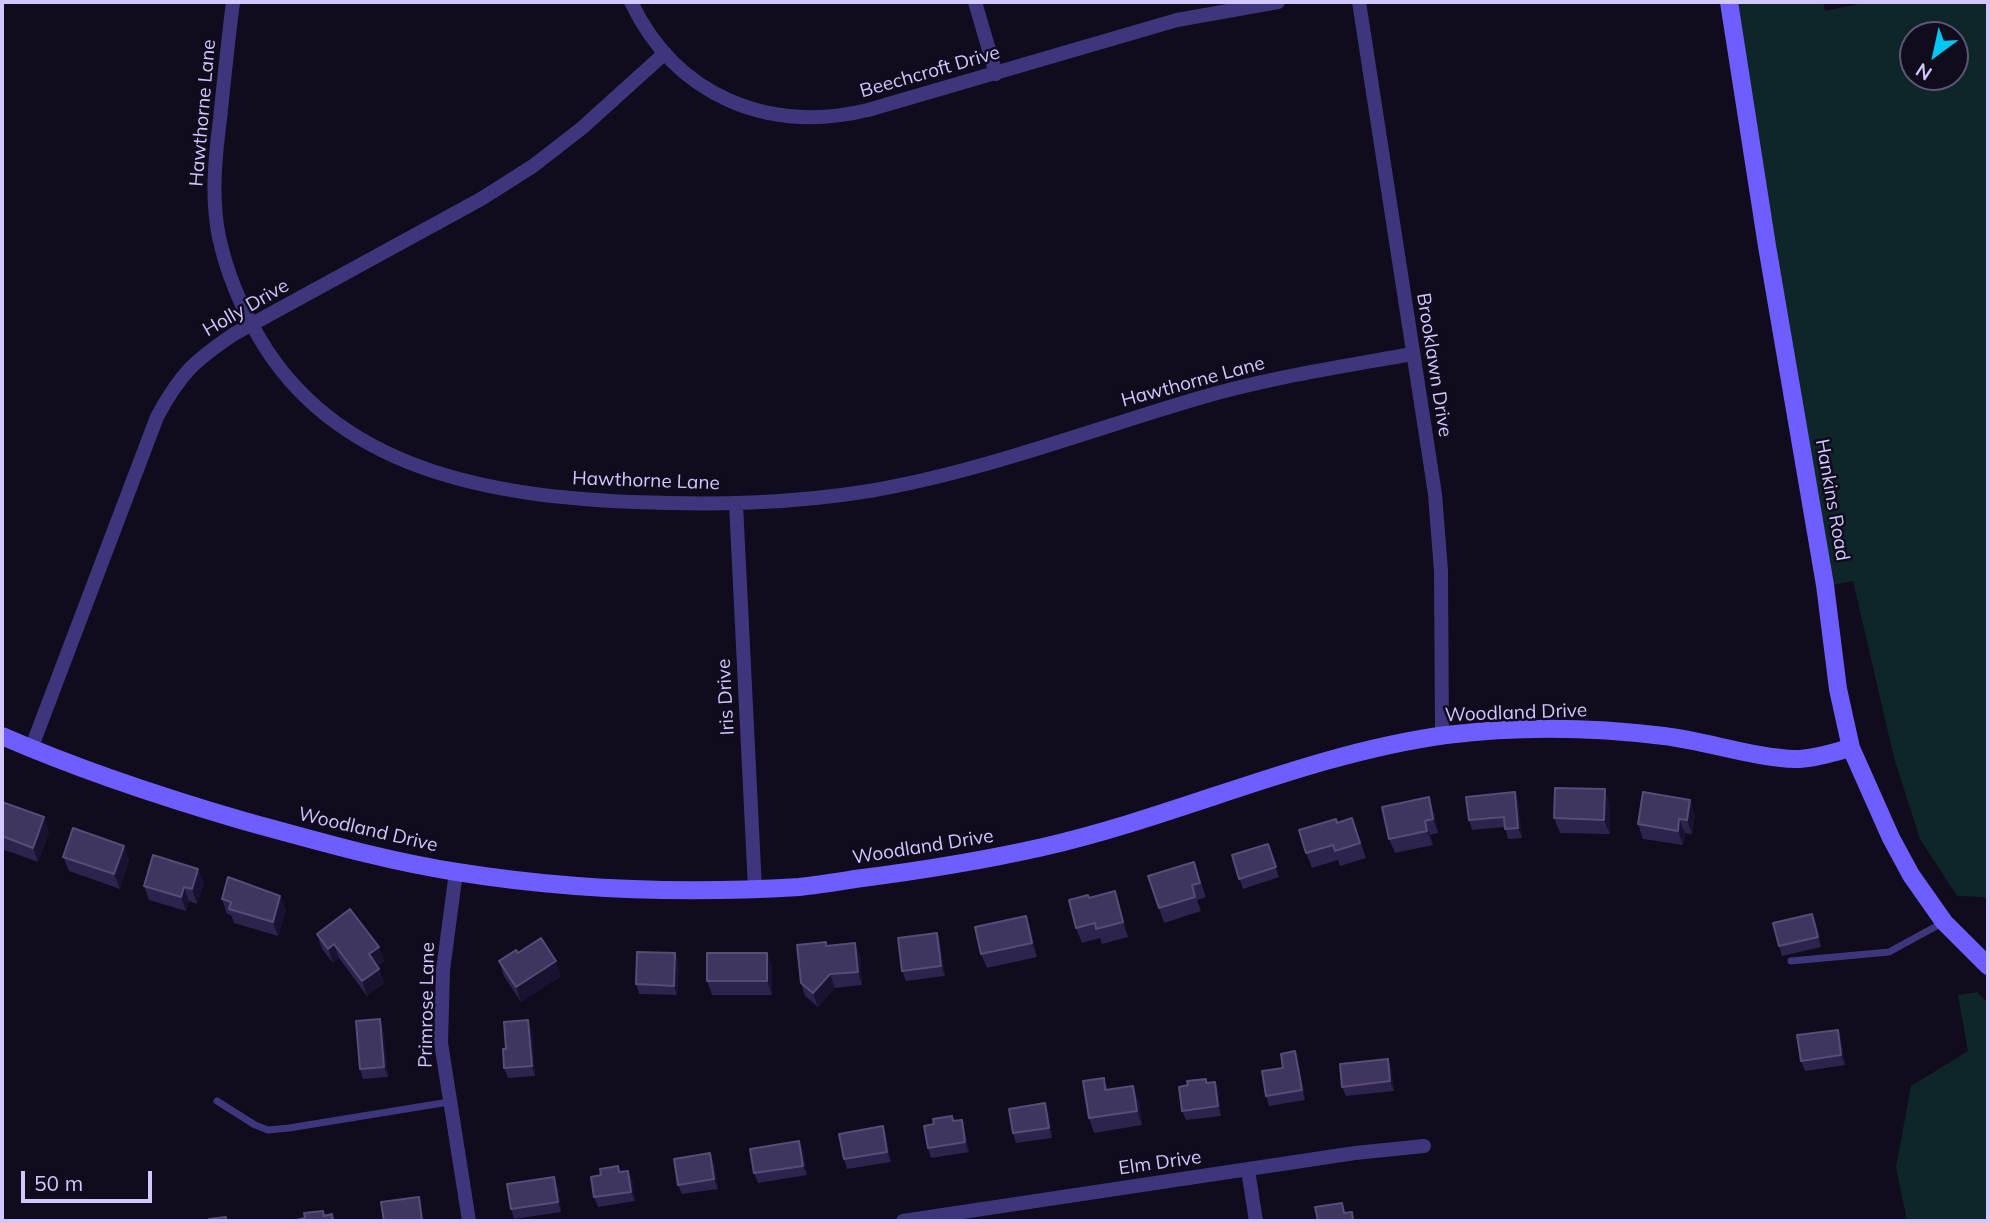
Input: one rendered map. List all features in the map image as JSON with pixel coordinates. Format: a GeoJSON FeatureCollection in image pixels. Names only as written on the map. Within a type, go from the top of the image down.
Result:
{"type":"FeatureCollection","features":[{"type":"Feature","properties":{"kind":"street","name":"Hawthorne Lane"},"geometry":{"type":"LineString","coordinates":[[233,2],[218,139],[215,209],[225,263],[236,296],[285,378],[331,421],[373,448],[414,466],[466,481],[559,497],[652,503],[736,504],[808,500],[932,478],[995,462],[1197,398],[1252,384],[1412,354]]}},
{"type":"Feature","properties":{"kind":"street","name":"Beechcroft Drive"},"geometry":{"type":"LineString","coordinates":[[631,2],[640,20],[665,54],[695,82],[734,103],[763,113],[818,119],[845,116],[1177,20],[1278,2]]}},
{"type":"Feature","properties":{"kind":"street"},"geometry":{"type":"LineString","coordinates":[[975,2],[996,74]]}},
{"type":"Feature","properties":{"kind":"street","name":"Brooklawn Drive"},"geometry":{"type":"LineString","coordinates":[[1359,2],[1434,494],[1441,571],[1443,736]]}},
{"type":"Feature","properties":{"kind":"street","name":"Hankins Road"},"geometry":{"type":"LineString","coordinates":[[1729,2],[1825,586],[1838,689],[1851,748],[1891,838],[1911,875],[1944,922],[1988,966]]}},
{"type":"Feature","properties":{"kind":"street","name":"Holly Drive"},"geometry":{"type":"LineString","coordinates":[[31,749],[157,417],[179,379],[200,358],[234,334],[481,200],[582,128],[665,54]]}},
{"type":"Feature","properties":{"kind":"street","name":"Iris Drive"},"geometry":{"type":"LineString","coordinates":[[736,504],[755,889]]}},
{"type":"Feature","properties":{"kind":"street","name":"Woodland Drive"},"geometry":{"type":"LineString","coordinates":[[2,736],[103,776],[199,808],[369,854],[456,872],[623,888],[755,889],[805,887],[918,871],[1048,846],[1334,759],[1390,745],[1443,736],[1520,730],[1619,731],[1670,736],[1775,757],[1800,759],[1851,748]]}},
{"type":"Feature","properties":{"kind":"street","name":"Primrose Lane"},"geometry":{"type":"LineString","coordinates":[[456,872],[443,970],[442,1043],[469,1221]]}},
{"type":"Feature","properties":{"kind":"street","name":"Elm Drive"},"geometry":{"type":"LineString","coordinates":[[903,1221],[1355,1153],[1424,1146]]}},
{"type":"Feature","properties":{"kind":"street"},"geometry":{"type":"LineString","coordinates":[[1248,1170],[1256,1221]]}},
{"type":"Feature","properties":{"kind":"lane"},"geometry":{"type":"LineString","coordinates":[[1791,961],[1889,951],[1944,922]]}},
{"type":"Feature","properties":{"kind":"lane"},"geometry":{"type":"LineString","coordinates":[[217,1101],[268,1130],[449,1102]]}},
{"type":"Feature","properties":{"kind":"green space"},"geometry":{"type":"Polygon","coordinates":[[[1729,2],[1823,2],[1825,11],[1868,2],[1988,2],[1988,901],[1984,897],[1957,896],[1920,839],[1894,758],[1853,581],[1824,587],[1729,2]]]}},
{"type":"Feature","properties":{"kind":"green space"},"geometry":{"type":"Polygon","coordinates":[[[1977,992],[1988,1003],[1988,1221],[1907,1221],[1896,1167],[1911,1086],[1968,1051],[1958,995],[1977,992]]]}},
{"type":"Feature","properties":{"kind":"building"},"geometry":{"type":"Polygon","coordinates":[[[1555,788],[1605,789],[1604,820],[1554,818],[1555,788]]]}},
{"type":"Feature","properties":{"kind":"building"},"geometry":{"type":"Polygon","coordinates":[[[1515,792],[1518,828],[1505,829],[1504,817],[1469,820],[1466,797],[1515,792]]]}},
{"type":"Feature","properties":{"kind":"building"},"geometry":{"type":"Polygon","coordinates":[[[1643,792],[1690,800],[1687,820],[1679,819],[1678,831],[1638,824],[1643,792]]]}},
{"type":"Feature","properties":{"kind":"building"},"geometry":{"type":"Polygon","coordinates":[[[1429,797],[1433,819],[1425,821],[1427,831],[1389,839],[1382,807],[1429,797]]]}},
{"type":"Feature","properties":{"kind":"building"},"geometry":{"type":"Polygon","coordinates":[[[2,802],[44,817],[33,848],[2,836],[2,802]]]}},
{"type":"Feature","properties":{"kind":"building"},"geometry":{"type":"Polygon","coordinates":[[[1352,818],[1360,843],[1335,851],[1333,845],[1306,853],[1299,830],[1336,819],[1337,823],[1352,818]]]}},
{"type":"Feature","properties":{"kind":"building"},"geometry":{"type":"Polygon","coordinates":[[[73,828],[124,846],[114,874],[63,857],[73,828]]]}},
{"type":"Feature","properties":{"kind":"building"},"geometry":{"type":"Polygon","coordinates":[[[1268,844],[1276,867],[1239,879],[1232,855],[1268,844]]]}},
{"type":"Feature","properties":{"kind":"building"},"geometry":{"type":"Polygon","coordinates":[[[153,855],[198,869],[192,889],[184,887],[181,897],[144,886],[153,855]]]}},
{"type":"Feature","properties":{"kind":"building"},"geometry":{"type":"Polygon","coordinates":[[[1194,862],[1200,883],[1192,885],[1195,897],[1159,908],[1148,876],[1194,862]]]}},
{"type":"Feature","properties":{"kind":"building"},"geometry":{"type":"Polygon","coordinates":[[[228,877],[280,896],[273,922],[229,909],[231,902],[222,899],[228,877]]]}},
{"type":"Feature","properties":{"kind":"building"},"geometry":{"type":"Polygon","coordinates":[[[1115,891],[1123,922],[1096,929],[1095,923],[1076,928],[1069,900],[1115,891]]]}},
{"type":"Feature","properties":{"kind":"building"},"geometry":{"type":"Polygon","coordinates":[[[350,909],[379,947],[369,954],[379,969],[362,981],[334,944],[328,949],[317,934],[350,909]]]}},
{"type":"Feature","properties":{"kind":"building"},"geometry":{"type":"Polygon","coordinates":[[[1812,914],[1818,937],[1779,946],[1773,923],[1812,914]]]}},
{"type":"Feature","properties":{"kind":"building"},"geometry":{"type":"Polygon","coordinates":[[[1026,916],[1032,943],[981,954],[975,927],[1026,916]]]}},
{"type":"Feature","properties":{"kind":"building"},"geometry":{"type":"Polygon","coordinates":[[[937,933],[941,966],[902,971],[898,938],[937,933]]]}},
{"type":"Feature","properties":{"kind":"building"},"geometry":{"type":"Polygon","coordinates":[[[541,938],[556,961],[516,987],[499,961],[516,950],[518,953],[541,938]]]}},
{"type":"Feature","properties":{"kind":"building"},"geometry":{"type":"Polygon","coordinates":[[[826,942],[826,946],[855,943],[858,972],[830,974],[813,993],[801,983],[797,945],[826,942]]]}},
{"type":"Feature","properties":{"kind":"building"},"geometry":{"type":"Polygon","coordinates":[[[637,952],[675,953],[674,986],[636,984],[637,952]]]}},
{"type":"Feature","properties":{"kind":"building"},"geometry":{"type":"Polygon","coordinates":[[[707,953],[767,953],[767,981],[707,981],[707,953]]]}},
{"type":"Feature","properties":{"kind":"building"},"geometry":{"type":"Polygon","coordinates":[[[380,1019],[384,1067],[360,1069],[356,1021],[380,1019]]]}},
{"type":"Feature","properties":{"kind":"building"},"geometry":{"type":"Polygon","coordinates":[[[528,1020],[532,1066],[504,1068],[504,1022],[528,1020]]]}},
{"type":"Feature","properties":{"kind":"building"},"geometry":{"type":"Polygon","coordinates":[[[1838,1030],[1841,1055],[1801,1061],[1797,1035],[1838,1030]]]}},
{"type":"Feature","properties":{"kind":"building"},"geometry":{"type":"Polygon","coordinates":[[[1295,1051],[1302,1090],[1266,1096],[1262,1071],[1283,1068],[1281,1054],[1295,1051]]]}},
{"type":"Feature","properties":{"kind":"building"},"geometry":{"type":"Polygon","coordinates":[[[1388,1059],[1390,1081],[1342,1087],[1340,1064],[1388,1059]]]}},
{"type":"Feature","properties":{"kind":"building"},"geometry":{"type":"Polygon","coordinates":[[[1104,1078],[1105,1090],[1133,1086],[1137,1111],[1089,1118],[1083,1081],[1104,1078]]]}},
{"type":"Feature","properties":{"kind":"building"},"geometry":{"type":"Polygon","coordinates":[[[1206,1079],[1206,1083],[1215,1082],[1218,1106],[1182,1111],[1179,1087],[1188,1085],[1187,1081],[1206,1079]]]}},
{"type":"Feature","properties":{"kind":"building"},"geometry":{"type":"Polygon","coordinates":[[[1045,1103],[1049,1128],[1013,1133],[1009,1109],[1045,1103]]]}},
{"type":"Feature","properties":{"kind":"building"},"geometry":{"type":"Polygon","coordinates":[[[952,1116],[953,1121],[962,1120],[965,1142],[928,1148],[924,1126],[934,1124],[933,1119],[952,1116]]]}},
{"type":"Feature","properties":{"kind":"building"},"geometry":{"type":"Polygon","coordinates":[[[883,1126],[887,1152],[844,1159],[839,1134],[883,1126]]]}},
{"type":"Feature","properties":{"kind":"building"},"geometry":{"type":"Polygon","coordinates":[[[799,1141],[803,1166],[754,1173],[750,1149],[799,1141]]]}},
{"type":"Feature","properties":{"kind":"building"},"geometry":{"type":"Polygon","coordinates":[[[710,1153],[714,1179],[678,1185],[674,1159],[710,1153]]]}},
{"type":"Feature","properties":{"kind":"building"},"geometry":{"type":"Polygon","coordinates":[[[618,1166],[619,1172],[628,1171],[631,1192],[594,1197],[591,1177],[601,1175],[600,1169],[618,1166]]]}},
{"type":"Feature","properties":{"kind":"building"},"geometry":{"type":"Polygon","coordinates":[[[554,1177],[558,1202],[511,1209],[507,1184],[554,1177]]]}},
{"type":"Feature","properties":{"kind":"building"},"geometry":{"type":"Polygon","coordinates":[[[419,1197],[422,1221],[384,1221],[381,1202],[419,1197]]]}},
{"type":"Feature","properties":{"kind":"building"},"geometry":{"type":"Polygon","coordinates":[[[1342,1203],[1344,1213],[1352,1212],[1353,1221],[1318,1221],[1315,1207],[1342,1203]]]}},
{"type":"Feature","properties":{"kind":"building"},"geometry":{"type":"Polygon","coordinates":[[[323,1211],[324,1216],[332,1214],[333,1221],[296,1221],[305,1218],[304,1213],[323,1211]]]}},
{"type":"Feature","properties":{"kind":"building"},"geometry":{"type":"Polygon","coordinates":[[[226,1217],[226,1221],[209,1221],[209,1219],[226,1217]]]}}]}
